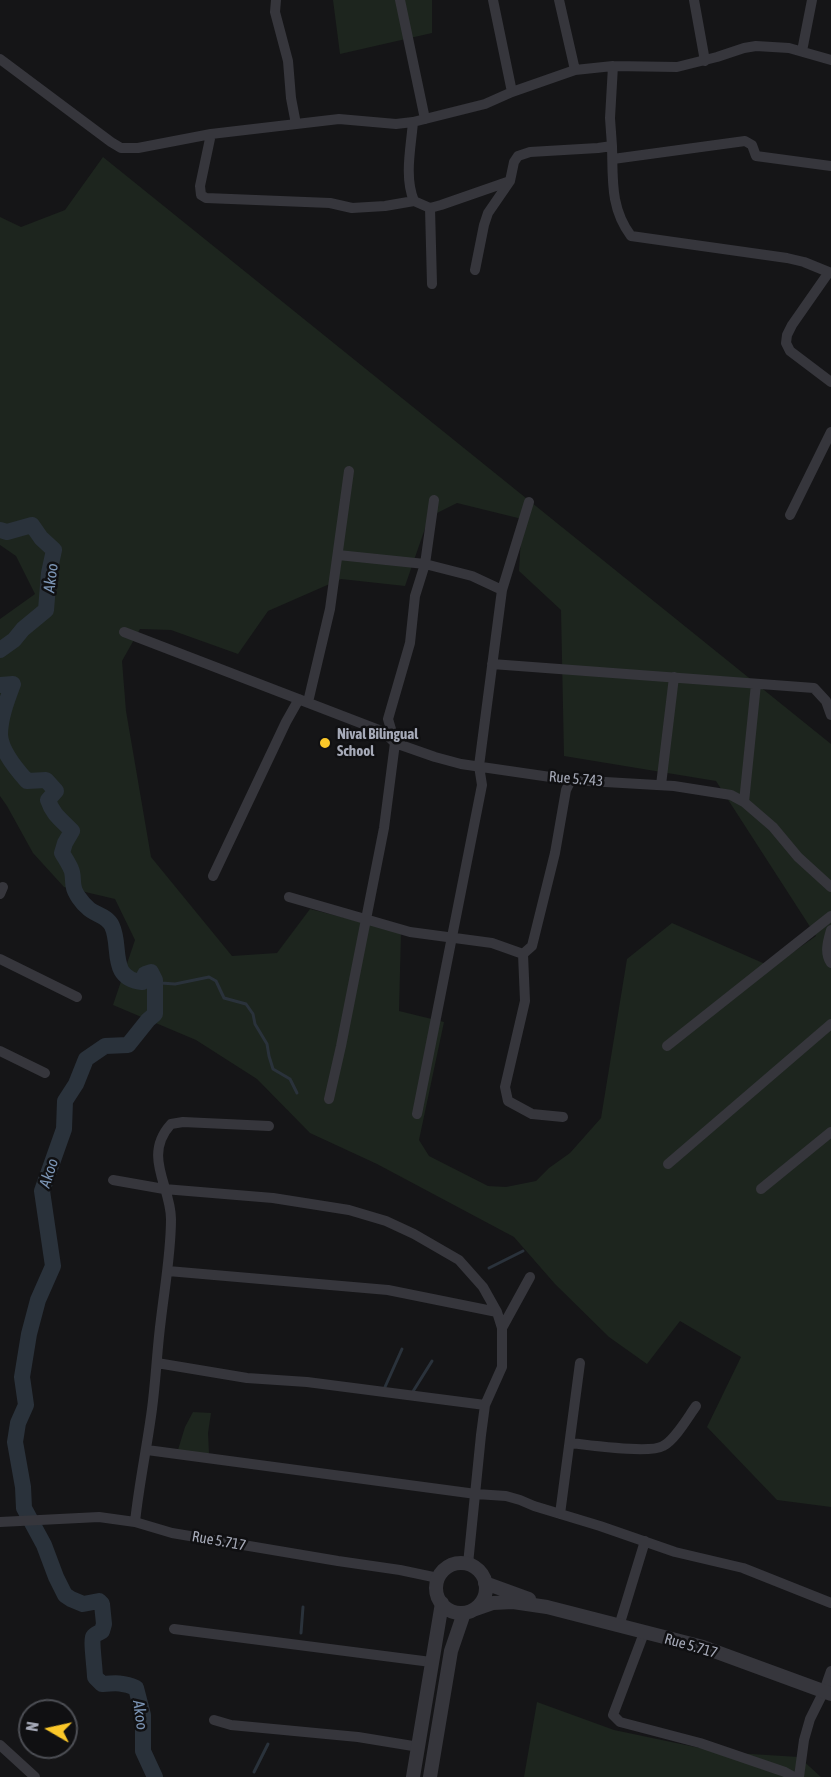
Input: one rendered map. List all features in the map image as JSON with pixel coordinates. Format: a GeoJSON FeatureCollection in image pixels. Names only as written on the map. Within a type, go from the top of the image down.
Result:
{"type":"FeatureCollection","features":[{"type":"Feature","properties":{"kind":"street"},"geometry":{"type":"LineString","coordinates":[[276,0],[275,12],[288,61],[296,124]]}},
{"type":"Feature","properties":{"kind":"street"},"geometry":{"type":"LineString","coordinates":[[400,0],[425,119]]}},
{"type":"Feature","properties":{"kind":"street"},"geometry":{"type":"LineString","coordinates":[[493,0],[512,92]]}},
{"type":"Feature","properties":{"kind":"street"},"geometry":{"type":"LineString","coordinates":[[559,0],[575,70]]}},
{"type":"Feature","properties":{"kind":"street"},"geometry":{"type":"LineString","coordinates":[[694,0],[705,61]]}},
{"type":"Feature","properties":{"kind":"street"},"geometry":{"type":"LineString","coordinates":[[802,51],[812,0]]}},
{"type":"Feature","properties":{"kind":"street"},"geometry":{"type":"LineString","coordinates":[[0,59],[121,148],[138,148],[211,134],[348,119],[396,124],[413,122],[485,104],[575,70],[612,66],[677,67],[756,46],[802,51],[831,60]]}},
{"type":"Feature","properties":{"kind":"street"},"geometry":{"type":"LineString","coordinates":[[612,66],[610,118],[614,192],[623,225],[631,236],[787,258],[830,273],[792,325],[786,343],[790,351],[831,382]]}},
{"type":"Feature","properties":{"kind":"street"},"geometry":{"type":"LineString","coordinates":[[413,122],[410,190],[414,201]]}},
{"type":"Feature","properties":{"kind":"street"},"geometry":{"type":"LineString","coordinates":[[211,134],[200,186],[201,195],[206,198],[330,203],[352,208],[414,201],[430,208],[510,181]]}},
{"type":"Feature","properties":{"kind":"street"},"geometry":{"type":"LineString","coordinates":[[613,159],[745,141],[752,145],[756,156],[831,166]]}},
{"type":"Feature","properties":{"kind":"street"},"geometry":{"type":"LineString","coordinates":[[475,270],[488,213],[510,181],[514,162],[518,156],[523,153],[612,146]]}},
{"type":"Feature","properties":{"kind":"street"},"geometry":{"type":"LineString","coordinates":[[430,208],[432,284]]}},
{"type":"Feature","properties":{"kind":"street"},"geometry":{"type":"LineString","coordinates":[[790,515],[831,432]]}},
{"type":"Feature","properties":{"kind":"street"},"geometry":{"type":"LineString","coordinates":[[213,876],[281,732],[303,700],[330,609],[349,471]]}},
{"type":"Feature","properties":{"kind":"street"},"geometry":{"type":"LineString","coordinates":[[329,1099],[384,828],[395,743],[388,719],[410,643],[415,596],[425,564],[434,500]]}},
{"type":"Feature","properties":{"kind":"street"},"geometry":{"type":"LineString","coordinates":[[417,1114],[482,785],[479,766],[502,590],[529,502]]}},
{"type":"Feature","properties":{"kind":"street"},"geometry":{"type":"LineString","coordinates":[[338,555],[425,564],[472,576],[502,590]]}},
{"type":"Feature","properties":{"kind":"street","name":"Rue 5.743"},"geometry":{"type":"LineString","coordinates":[[124,632],[384,732],[395,743],[461,764],[571,780],[662,785],[730,795],[744,802],[773,827],[798,857],[831,887]]}},
{"type":"Feature","properties":{"kind":"street"},"geometry":{"type":"LineString","coordinates":[[492,664],[814,688],[826,701],[831,715]]}},
{"type":"Feature","properties":{"kind":"street"},"geometry":{"type":"LineString","coordinates":[[662,785],[674,677]]}},
{"type":"Feature","properties":{"kind":"street"},"geometry":{"type":"LineString","coordinates":[[744,802],[756,684]]}},
{"type":"Feature","properties":{"kind":"street"},"geometry":{"type":"LineString","coordinates":[[563,1117],[532,1114],[508,1101],[505,1087],[525,1001],[524,954],[532,946],[555,853],[566,790],[571,780]]}},
{"type":"Feature","properties":{"kind":"street"},"geometry":{"type":"LineString","coordinates":[[289,897],[410,932],[492,943],[524,954]]}},
{"type":"Feature","properties":{"kind":"street"},"geometry":{"type":"LineString","coordinates":[[667,1046],[831,916]]}},
{"type":"Feature","properties":{"kind":"street"},"geometry":{"type":"LineString","coordinates":[[831,930],[827,957],[831,963]]}},
{"type":"Feature","properties":{"kind":"street"},"geometry":{"type":"LineString","coordinates":[[0,959],[77,997]]}},
{"type":"Feature","properties":{"kind":"street"},"geometry":{"type":"LineString","coordinates":[[668,1164],[831,1024]]}},
{"type":"Feature","properties":{"kind":"street"},"geometry":{"type":"LineString","coordinates":[[0,1051],[45,1073]]}},
{"type":"Feature","properties":{"kind":"street"},"geometry":{"type":"LineString","coordinates":[[135,1522],[147,1450],[160,1321],[168,1270],[170,1203],[158,1167],[163,1135],[171,1124],[183,1122],[269,1126]]}},
{"type":"Feature","properties":{"kind":"street"},"geometry":{"type":"LineString","coordinates":[[761,1189],[831,1132]]}},
{"type":"Feature","properties":{"kind":"street"},"geometry":{"type":"LineString","coordinates":[[113,1180],[165,1189],[273,1198],[349,1210],[386,1221],[459,1260],[483,1287],[502,1328],[502,1367],[485,1405],[480,1435],[468,1564]]}},
{"type":"Feature","properties":{"kind":"street"},"geometry":{"type":"LineString","coordinates":[[168,1270],[388,1290],[496,1312]]}},
{"type":"Feature","properties":{"kind":"street"},"geometry":{"type":"LineString","coordinates":[[502,1328],[530,1277]]}},
{"type":"Feature","properties":{"kind":"street"},"geometry":{"type":"LineString","coordinates":[[157,1363],[247,1378],[307,1382],[485,1405]]}},
{"type":"Feature","properties":{"kind":"street"},"geometry":{"type":"LineString","coordinates":[[560,1514],[580,1363]]}},
{"type":"Feature","properties":{"kind":"street"},"geometry":{"type":"LineString","coordinates":[[570,1443],[651,1450],[664,1446],[676,1435],[696,1406]]}},
{"type":"Feature","properties":{"kind":"street"},"geometry":{"type":"LineString","coordinates":[[147,1450],[476,1494],[506,1496],[675,1552],[742,1568],[831,1603]]}},
{"type":"Feature","properties":{"kind":"street","name":"Rue 5.717"},"geometry":{"type":"LineString","coordinates":[[0,1522],[99,1517],[135,1522],[172,1533],[438,1578]]}},
{"type":"Feature","properties":{"kind":"street"},"geometry":{"type":"LineString","coordinates":[[619,1626],[645,1541]]}},
{"type":"Feature","properties":{"kind":"street"},"geometry":{"type":"LineString","coordinates":[[430,1777],[451,1651],[468,1611],[483,1598],[485,1583],[480,1571],[468,1564],[454,1564],[438,1578],[436,1591],[448,1609],[456,1612],[468,1611]]}},
{"type":"Feature","properties":{"kind":"street","name":"Rue 5.717"},"geometry":{"type":"LineString","coordinates":[[485,1583],[547,1607]]}},
{"type":"Feature","properties":{"kind":"street","name":"Rue 5.717"},"geometry":{"type":"LineString","coordinates":[[468,1611],[494,1603],[513,1602],[547,1607],[703,1647],[828,1693]]}},
{"type":"Feature","properties":{"kind":"street"},"geometry":{"type":"LineString","coordinates":[[413,1777],[442,1603]]}},
{"type":"Feature","properties":{"kind":"street"},"geometry":{"type":"LineString","coordinates":[[174,1629],[431,1662]]}},
{"type":"Feature","properties":{"kind":"street"},"geometry":{"type":"LineString","coordinates":[[644,1633],[613,1715],[620,1722],[700,1743],[794,1777]]}},
{"type":"Feature","properties":{"kind":"street"},"geometry":{"type":"LineString","coordinates":[[799,1777],[804,1740],[810,1719],[828,1693],[831,1671]]}},
{"type":"Feature","properties":{"kind":"street"},"geometry":{"type":"LineString","coordinates":[[214,1720],[231,1725],[358,1737],[418,1747]]}},
{"type":"Feature","properties":{"kind":"street"},"geometry":{"type":"LineString","coordinates":[[0,1745],[35,1777]]}},
{"type":"Feature","properties":{"kind":"shaded area"},"geometry":{"type":"Polygon","coordinates":[[[333,0],[432,0],[432,33],[340,54],[333,0]]]}},
{"type":"Feature","properties":{"kind":"shaded area"},"geometry":{"type":"Polygon","coordinates":[[[103,157],[831,744],[831,1507],[777,1500],[707,1427],[741,1357],[680,1321],[647,1364],[609,1337],[555,1284],[514,1237],[377,1164],[310,1133],[257,1079],[196,1040],[113,1005],[135,940],[115,899],[64,887],[33,853],[0,796],[0,619],[35,594],[16,556],[0,545],[0,217],[21,227],[65,210],[103,157]],[[457,503],[429,517],[405,586],[341,579],[268,611],[238,654],[171,630],[140,629],[122,661],[126,711],[151,857],[232,956],[277,953],[310,909],[401,932],[399,1011],[444,1022],[419,1140],[429,1156],[488,1186],[506,1187],[536,1181],[570,1153],[601,1118],[627,959],[672,923],[772,967],[816,936],[716,781],[564,756],[561,610],[519,571],[522,519],[457,503]]]}},
{"type":"Feature","properties":{"kind":"shaded area"},"geometry":{"type":"Polygon","coordinates":[[[193,1412],[211,1413],[208,1433],[209,1453],[177,1453],[185,1427],[193,1412]]]}},
{"type":"Feature","properties":{"kind":"shaded area"},"geometry":{"type":"Polygon","coordinates":[[[537,1702],[614,1730],[719,1752],[799,1757],[821,1777],[524,1777],[537,1702]]]}},
{"type":"Feature","properties":{"kind":"waterway","name":"Akoo"},"geometry":{"type":"LineString","coordinates":[[0,530],[7,532],[32,525],[41,538],[54,550],[49,573],[46,610],[0,650]]}},
{"type":"Feature","properties":{"kind":"waterway","name":"Akoo"},"geometry":{"type":"LineString","coordinates":[[0,685],[13,684],[1,722],[0,735],[3,747],[14,766],[27,781],[46,780],[56,791],[48,800],[55,814],[72,831],[62,853],[72,871],[76,893],[93,912],[110,922],[115,934],[120,968],[124,975],[142,982],[145,974],[151,972],[155,980],[155,1014],[128,1045],[105,1046],[86,1059],[76,1084],[65,1101],[64,1129],[42,1191],[53,1266],[38,1300],[29,1334],[22,1377],[26,1405],[18,1423],[15,1442],[23,1487],[24,1508],[44,1545],[65,1595],[83,1604],[99,1601],[102,1604],[104,1624],[102,1631],[93,1637],[95,1677],[102,1684],[115,1683],[136,1688],[143,1715],[143,1751],[155,1777]]}},
{"type":"Feature","properties":{"kind":"waterway"},"geometry":{"type":"LineString","coordinates":[[155,980],[175,984],[209,977],[216,981],[224,998],[246,1004],[267,1044],[273,1069],[290,1079],[297,1093]]}},
{"type":"Feature","properties":{"kind":"waterway"},"geometry":{"type":"LineString","coordinates":[[489,1268],[523,1251]]}},
{"type":"Feature","properties":{"kind":"waterway"},"geometry":{"type":"LineString","coordinates":[[385,1387],[402,1349]]}},
{"type":"Feature","properties":{"kind":"waterway"},"geometry":{"type":"LineString","coordinates":[[412,1393],[432,1361]]}},
{"type":"Feature","properties":{"kind":"waterway"},"geometry":{"type":"LineString","coordinates":[[301,1633],[303,1607]]}},
{"type":"Feature","properties":{"kind":"waterway"},"geometry":{"type":"LineString","coordinates":[[254,1772],[268,1744]]}},
{"type":"Feature","properties":{"kind":"place","name":"Nival Bilingual School"},"geometry":{"type":"Point","coordinates":[325,743]}}]}
